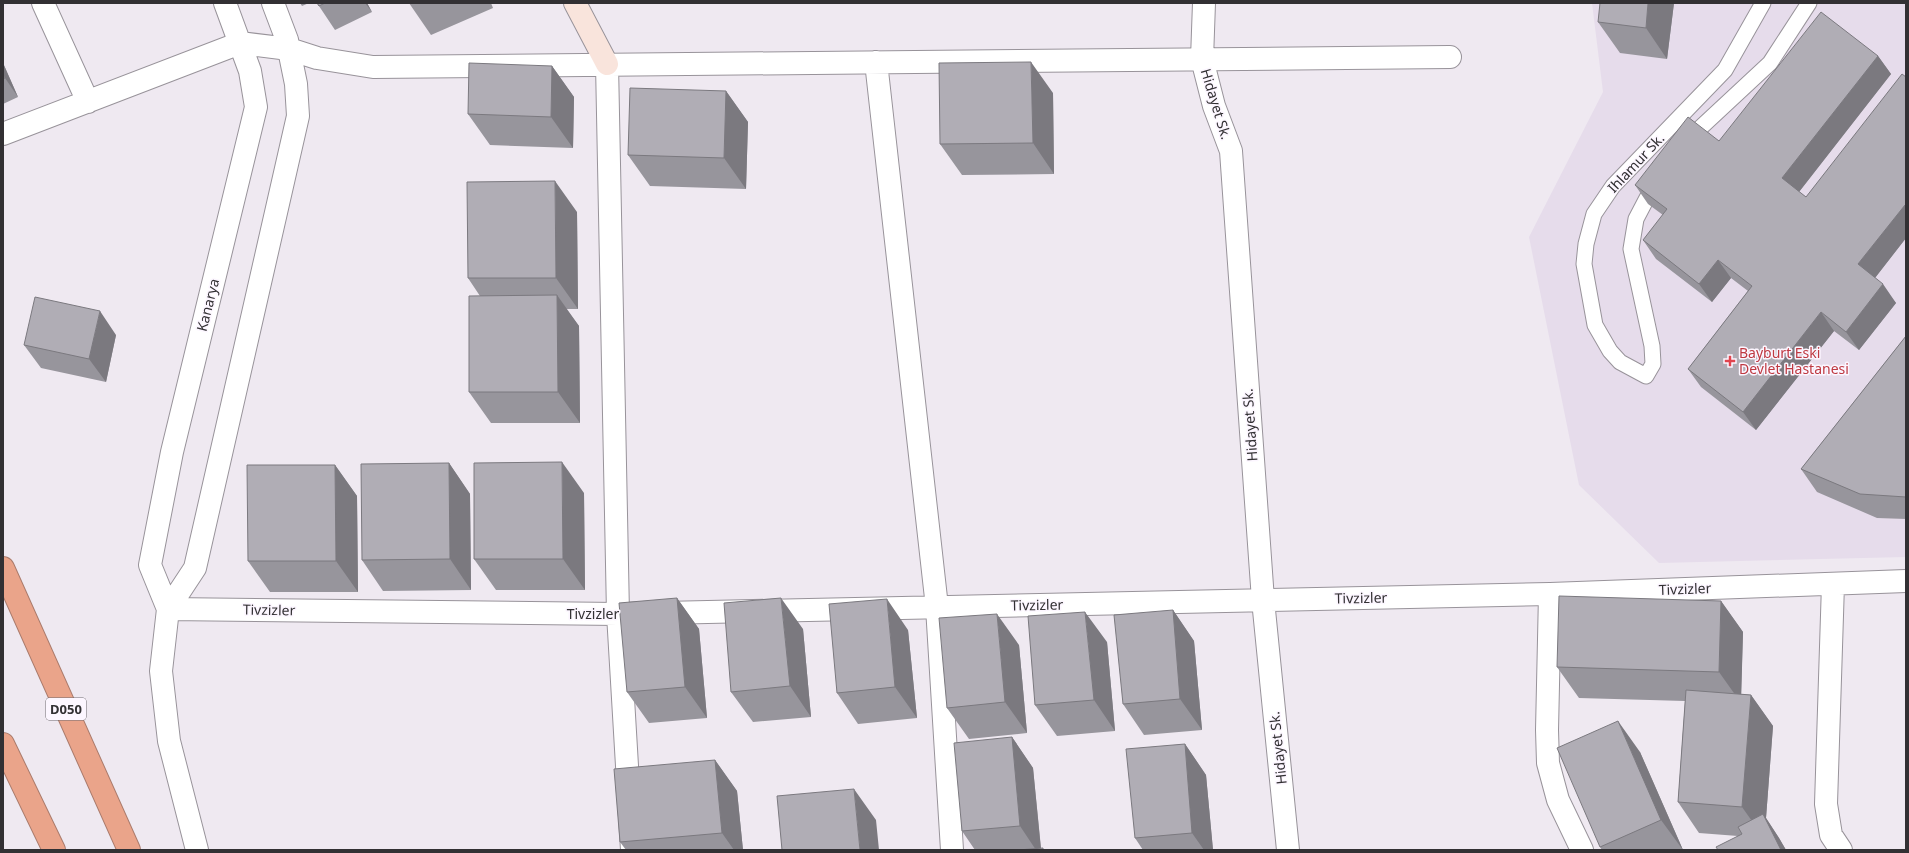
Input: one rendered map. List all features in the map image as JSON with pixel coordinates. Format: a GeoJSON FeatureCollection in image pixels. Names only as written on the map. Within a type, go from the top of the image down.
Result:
{"type":"FeatureCollection","features":[{"type":"Feature","properties":{"kind":"highway","name":"D050"},"geometry":{"type":"LineString","coordinates":[[3,568],[129,850]]}},
{"type":"Feature","properties":{"kind":"highway"},"geometry":{"type":"LineString","coordinates":[[3,744],[54,850]]}},
{"type":"Feature","properties":{"kind":"main road"},"geometry":{"type":"LineString","coordinates":[[575,3],[607,64]]}},
{"type":"Feature","properties":{"kind":"street"},"geometry":{"type":"LineString","coordinates":[[43,3],[88,102]]}},
{"type":"Feature","properties":{"kind":"street","name":"Kanarya"},"geometry":{"type":"LineString","coordinates":[[168,609],[150,565],[172,452],[256,107],[250,71],[225,3]]}},
{"type":"Feature","properties":{"kind":"street"},"geometry":{"type":"LineString","coordinates":[[197,850],[169,741],[161,671],[168,609],[195,568],[298,116],[296,84],[289,49],[273,3]]}},
{"type":"Feature","properties":{"kind":"street","name":"Hidayet Sk."},"geometry":{"type":"LineString","coordinates":[[1204,3],[1202,59],[1214,106],[1231,151],[1263,600],[1288,850]]}},
{"type":"Feature","properties":{"kind":"street"},"geometry":{"type":"LineString","coordinates":[[3,134],[240,43],[289,49],[317,58],[373,67],[1450,57]]}},
{"type":"Feature","properties":{"kind":"street"},"geometry":{"type":"LineString","coordinates":[[876,62],[937,607],[952,850]]}},
{"type":"Feature","properties":{"kind":"street"},"geometry":{"type":"LineString","coordinates":[[607,64],[618,614],[632,850]]}},
{"type":"Feature","properties":{"kind":"street","name":"Tivzizler"},"geometry":{"type":"LineString","coordinates":[[168,609],[618,614],[1550,594],[1906,581]]}},
{"type":"Feature","properties":{"kind":"street"},"geometry":{"type":"LineString","coordinates":[[1833,584],[1826,804],[1831,834],[1841,850]]}},
{"type":"Feature","properties":{"kind":"street"},"geometry":{"type":"LineString","coordinates":[[1550,594],[1547,730],[1548,763],[1558,800],[1582,850]]}},
{"type":"Feature","properties":{"kind":"lane","name":"Ihlamur Sk."},"geometry":{"type":"LineString","coordinates":[[1665,173],[1641,208],[1632,234],[1631,249],[1652,346],[1653,364],[1646,376],[1620,362],[1610,351],[1595,325],[1584,264],[1586,244],[1594,214],[1613,186],[1725,70],[1763,3]]}},
{"type":"Feature","properties":{"kind":"lane"},"geometry":{"type":"LineString","coordinates":[[1680,154],[1698,130],[1770,63],[1810,3]]}},
{"type":"Feature","properties":{"kind":"shaded area","name":"Bayburt Eski Devlet Hastanesi"},"geometry":{"type":"Polygon","coordinates":[[[1592,3],[1906,3],[1906,557],[1659,563],[1579,485],[1529,237],[1603,92],[1592,3]]]}},
{"type":"Feature","properties":{"kind":"building"},"geometry":{"type":"Polygon","coordinates":[[[317,3],[325,3],[319,6],[317,3]]]}},
{"type":"Feature","properties":{"kind":"building"},"geometry":{"type":"Polygon","coordinates":[[[1600,3],[1648,3],[1646,28],[1598,22],[1600,3]]]}},
{"type":"Feature","properties":{"kind":"building"},"geometry":{"type":"Polygon","coordinates":[[[1821,12],[1878,56],[1782,178],[1806,197],[1902,74],[1906,77],[1906,206],[1905,205],[1858,264],[1883,284],[1846,332],[1821,312],[1743,412],[1688,369],[1752,286],[1718,260],[1699,284],[1643,240],[1667,209],[1635,185],[1688,117],[1719,141],[1821,12]]]}},
{"type":"Feature","properties":{"kind":"building"},"geometry":{"type":"Polygon","coordinates":[[[1031,62],[1033,143],[940,144],[939,63],[1031,62]]]}},
{"type":"Feature","properties":{"kind":"building"},"geometry":{"type":"Polygon","coordinates":[[[469,63],[552,66],[551,117],[468,114],[469,63]]]}},
{"type":"Feature","properties":{"kind":"building"},"geometry":{"type":"Polygon","coordinates":[[[630,88],[726,91],[724,158],[628,155],[630,88]]]}},
{"type":"Feature","properties":{"kind":"building"},"geometry":{"type":"Polygon","coordinates":[[[555,181],[556,278],[468,278],[467,182],[555,181]]]}},
{"type":"Feature","properties":{"kind":"building"},"geometry":{"type":"Polygon","coordinates":[[[557,295],[558,392],[469,392],[469,296],[557,295]]]}},
{"type":"Feature","properties":{"kind":"building"},"geometry":{"type":"Polygon","coordinates":[[[35,297],[100,311],[89,359],[24,345],[35,297]]]}},
{"type":"Feature","properties":{"kind":"building"},"geometry":{"type":"Polygon","coordinates":[[[1906,336],[1906,497],[1860,494],[1801,469],[1906,336]]]}},
{"type":"Feature","properties":{"kind":"building"},"geometry":{"type":"Polygon","coordinates":[[[562,462],[563,559],[474,559],[474,463],[562,462]]]}},
{"type":"Feature","properties":{"kind":"building"},"geometry":{"type":"Polygon","coordinates":[[[449,463],[450,559],[362,560],[361,464],[449,463]]]}},
{"type":"Feature","properties":{"kind":"building"},"geometry":{"type":"Polygon","coordinates":[[[247,465],[335,465],[336,561],[248,561],[247,465]]]}},
{"type":"Feature","properties":{"kind":"building"},"geometry":{"type":"Polygon","coordinates":[[[1559,596],[1721,601],[1719,672],[1557,667],[1559,596]]]}},
{"type":"Feature","properties":{"kind":"building"},"geometry":{"type":"Polygon","coordinates":[[[677,598],[685,687],[627,692],[619,603],[677,598]]]}},
{"type":"Feature","properties":{"kind":"building"},"geometry":{"type":"Polygon","coordinates":[[[781,598],[790,686],[731,692],[724,603],[781,598]]]}},
{"type":"Feature","properties":{"kind":"building"},"geometry":{"type":"Polygon","coordinates":[[[887,599],[895,687],[837,693],[829,604],[887,599]]]}},
{"type":"Feature","properties":{"kind":"building"},"geometry":{"type":"Polygon","coordinates":[[[1173,610],[1180,699],[1123,704],[1114,615],[1173,610]]]}},
{"type":"Feature","properties":{"kind":"building"},"geometry":{"type":"Polygon","coordinates":[[[1085,612],[1094,700],[1035,705],[1028,616],[1085,612]]]}},
{"type":"Feature","properties":{"kind":"building"},"geometry":{"type":"Polygon","coordinates":[[[997,614],[1005,702],[947,708],[939,618],[997,614]]]}},
{"type":"Feature","properties":{"kind":"building"},"geometry":{"type":"Polygon","coordinates":[[[1686,690],[1751,695],[1742,807],[1678,802],[1686,690]]]}},
{"type":"Feature","properties":{"kind":"building"},"geometry":{"type":"Polygon","coordinates":[[[1618,721],[1661,820],[1600,847],[1557,748],[1618,721]]]}},
{"type":"Feature","properties":{"kind":"building"},"geometry":{"type":"Polygon","coordinates":[[[1012,737],[1020,826],[962,831],[954,743],[1012,737]]]}},
{"type":"Feature","properties":{"kind":"building"},"geometry":{"type":"Polygon","coordinates":[[[1185,744],[1192,833],[1135,838],[1126,749],[1185,744]]]}},
{"type":"Feature","properties":{"kind":"building"},"geometry":{"type":"Polygon","coordinates":[[[715,760],[722,833],[620,842],[614,769],[715,760]]]}},
{"type":"Feature","properties":{"kind":"building"},"geometry":{"type":"Polygon","coordinates":[[[854,789],[860,850],[782,850],[777,796],[854,789]]]}},
{"type":"Feature","properties":{"kind":"building"},"geometry":{"type":"Polygon","coordinates":[[[1763,814],[1781,850],[1718,850],[1716,847],[1742,834],[1738,827],[1763,814]]]}},
{"type":"Feature","properties":{"kind":"building"},"geometry":{"type":"Polygon","coordinates":[[[1043,848],[1043,850],[1018,850],[1043,848]]]}},
{"type":"Feature","properties":{"kind":"place","name":"Bayburt Eski Devlet Hastanesi"},"geometry":{"type":"Point","coordinates":[1730,361]}}]}
